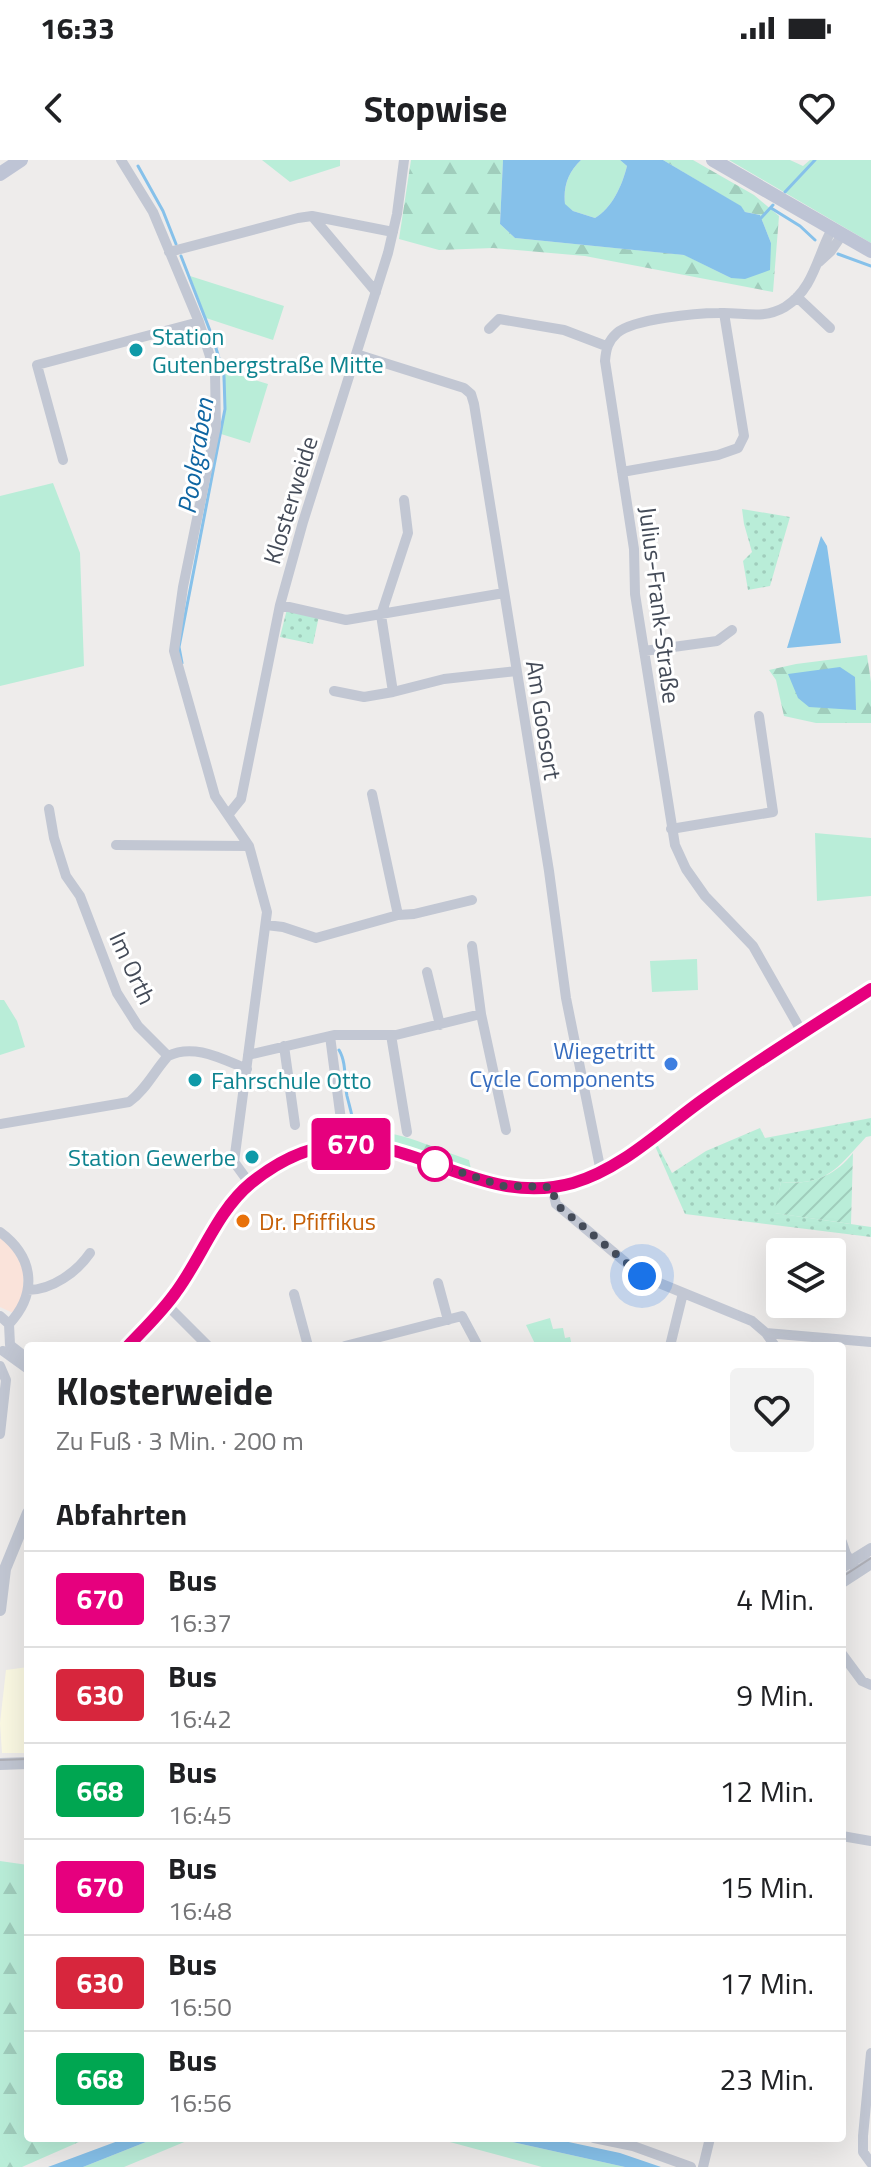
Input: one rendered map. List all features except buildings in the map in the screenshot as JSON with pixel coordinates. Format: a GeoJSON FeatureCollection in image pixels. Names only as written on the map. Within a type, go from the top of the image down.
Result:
{"type":"FeatureCollection","features":[{"type":"Feature","properties":{"kind":"main road"},"geometry":{"type":"LineString","coordinates":[[0,174],[21,160]]}},
{"type":"Feature","properties":{"kind":"main road"},"geometry":{"type":"LineString","coordinates":[[713,160],[871,251]]}},
{"type":"Feature","properties":{"kind":"street"},"geometry":{"type":"LineString","coordinates":[[121,160],[153,212],[199,322],[215,372],[216,426],[183,587],[174,651],[215,796],[249,846],[267,912],[234,1162],[250,1184]]}},
{"type":"Feature","properties":{"kind":"street","name":"Klosterweide"},"geometry":{"type":"LineString","coordinates":[[228,815],[241,799],[280,605],[393,232],[404,160]]}},
{"type":"Feature","properties":{"kind":"street"},"geometry":{"type":"LineString","coordinates":[[169,252],[312,216],[393,232]]}},
{"type":"Feature","properties":{"kind":"street"},"geometry":{"type":"LineString","coordinates":[[312,216],[376,292]]}},
{"type":"Feature","properties":{"kind":"street"},"geometry":{"type":"LineString","coordinates":[[489,329],[499,319],[564,330],[606,346],[618,332],[628,327],[692,314],[763,315],[783,308],[797,297],[837,232]]}},
{"type":"Feature","properties":{"kind":"street"},"geometry":{"type":"LineString","coordinates":[[797,297],[830,328]]}},
{"type":"Feature","properties":{"kind":"street"},"geometry":{"type":"LineString","coordinates":[[622,472],[718,455],[738,448],[744,436],[724,313]]}},
{"type":"Feature","properties":{"kind":"street"},"geometry":{"type":"LineString","coordinates":[[63,460],[37,365],[199,322]]}},
{"type":"Feature","properties":{"kind":"street","name":"Julius-Frank-Straße"},"geometry":{"type":"LineString","coordinates":[[606,346],[607,375],[634,549],[635,594],[671,829],[686,869],[705,896],[753,946],[803,1034]]}},
{"type":"Feature","properties":{"kind":"street","name":"Am Goosort"},"geometry":{"type":"LineString","coordinates":[[356,354],[453,384],[471,394],[549,871],[566,998],[601,1172]]}},
{"type":"Feature","properties":{"kind":"street"},"geometry":{"type":"LineString","coordinates":[[393,692],[381,615],[408,533],[404,500]]}},
{"type":"Feature","properties":{"kind":"street"},"geometry":{"type":"LineString","coordinates":[[280,605],[346,620],[504,593]]}},
{"type":"Feature","properties":{"kind":"street"},"geometry":{"type":"LineString","coordinates":[[644,651],[717,641],[732,630]]}},
{"type":"Feature","properties":{"kind":"street"},"geometry":{"type":"LineString","coordinates":[[334,691],[364,697],[444,679],[516,671]]}},
{"type":"Feature","properties":{"kind":"street"},"geometry":{"type":"LineString","coordinates":[[671,829],[773,812],[759,716]]}},
{"type":"Feature","properties":{"kind":"street"},"geometry":{"type":"LineString","coordinates":[[372,794],[398,915]]}},
{"type":"Feature","properties":{"kind":"street","name":"Im Orth"},"geometry":{"type":"LineString","coordinates":[[49,809],[66,876],[80,896],[117,993],[138,1026],[168,1056]]}},
{"type":"Feature","properties":{"kind":"street"},"geometry":{"type":"LineString","coordinates":[[116,845],[249,846]]}},
{"type":"Feature","properties":{"kind":"street"},"geometry":{"type":"LineString","coordinates":[[266,925],[316,938],[398,915],[472,900]]}},
{"type":"Feature","properties":{"kind":"street"},"geometry":{"type":"LineString","coordinates":[[472,946],[481,1014],[506,1130]]}},
{"type":"Feature","properties":{"kind":"street"},"geometry":{"type":"LineString","coordinates":[[427,972],[440,1025]]}},
{"type":"Feature","properties":{"kind":"street"},"geometry":{"type":"LineString","coordinates":[[132,1342],[167,1305],[223,1216],[250,1184],[278,1164],[314,1149],[366,1144],[414,1156],[503,1186],[552,1187],[574,1183],[601,1172],[655,1137],[731,1080],[871,989]]}},
{"type":"Feature","properties":{"kind":"street"},"geometry":{"type":"LineString","coordinates":[[248,1055],[330,1036],[391,1035],[481,1014]]}},
{"type":"Feature","properties":{"kind":"street"},"geometry":{"type":"LineString","coordinates":[[391,1035],[407,1132]]}},
{"type":"Feature","properties":{"kind":"street"},"geometry":{"type":"LineString","coordinates":[[330,1036],[341,1120]]}},
{"type":"Feature","properties":{"kind":"street"},"geometry":{"type":"LineString","coordinates":[[284,1046],[295,1125]]}},
{"type":"Feature","properties":{"kind":"street"},"geometry":{"type":"LineString","coordinates":[[0,1124],[129,1102],[168,1056],[179,1050],[212,1055],[247,1069]]}},
{"type":"Feature","properties":{"kind":"street"},"geometry":{"type":"LineString","coordinates":[[552,1187],[556,1204],[642,1276],[743,1316],[766,1333],[772,1342]]}},
{"type":"Feature","properties":{"kind":"street"},"geometry":{"type":"LineString","coordinates":[[0,1232],[23,1256],[28,1271],[28,1290],[20,1312],[4,1320],[4,1350]]}},
{"type":"Feature","properties":{"kind":"street"},"geometry":{"type":"LineString","coordinates":[[28,1290],[39,1290],[66,1276],[83,1264],[90,1253]]}},
{"type":"Feature","properties":{"kind":"street"},"geometry":{"type":"LineString","coordinates":[[438,1283],[448,1320]]}},
{"type":"Feature","properties":{"kind":"street"},"geometry":{"type":"LineString","coordinates":[[671,1342],[683,1293]]}},
{"type":"Feature","properties":{"kind":"street"},"geometry":{"type":"LineString","coordinates":[[294,1294],[307,1342]]}},
{"type":"Feature","properties":{"kind":"street"},"geometry":{"type":"LineString","coordinates":[[167,1305],[204,1342]]}},
{"type":"Feature","properties":{"kind":"street"},"geometry":{"type":"LineString","coordinates":[[361,1342],[462,1316],[476,1342]]}},
{"type":"Feature","properties":{"kind":"street"},"geometry":{"type":"LineString","coordinates":[[766,1333],[871,1342]]}},
{"type":"Feature","properties":{"kind":"street"},"geometry":{"type":"LineString","coordinates":[[4,1350],[24,1358]]}},
{"type":"Feature","properties":{"kind":"street"},"geometry":{"type":"LineString","coordinates":[[4,1350],[24,1366]]}},
{"type":"Feature","properties":{"kind":"street"},"geometry":{"type":"LineString","coordinates":[[0,1366],[6,1380],[0,1434]]}},
{"type":"Feature","properties":{"kind":"street"},"geometry":{"type":"LineString","coordinates":[[0,1610],[5,1569],[24,1521]]}},
{"type":"Feature","properties":{"kind":"street"},"geometry":{"type":"LineString","coordinates":[[850,1566],[871,1549]]}},
{"type":"Feature","properties":{"kind":"street"},"geometry":{"type":"LineString","coordinates":[[850,1566],[871,1563]]}},
{"type":"Feature","properties":{"kind":"street"},"geometry":{"type":"LineString","coordinates":[[846,1659],[862,1681],[871,1685]]}},
{"type":"Feature","properties":{"kind":"street"},"geometry":{"type":"LineString","coordinates":[[0,1764],[24,1763]]}},
{"type":"Feature","properties":{"kind":"street"},"geometry":{"type":"LineString","coordinates":[[846,1837],[871,1841]]}},
{"type":"Feature","properties":{"kind":"street"},"geometry":{"type":"LineString","coordinates":[[870,2162],[863,2152],[863,2136],[871,2053]]}},
{"type":"Feature","properties":{"kind":"street"},"geometry":{"type":"LineString","coordinates":[[614,2142],[691,2167]]}},
{"type":"Feature","properties":{"kind":"street"},"geometry":{"type":"LineString","coordinates":[[703,2167],[709,2142]]}},
{"type":"Feature","properties":{"kind":"shaded area"},"geometry":{"type":"Polygon","coordinates":[[[0,1238],[11,1245],[23,1269],[24,1295],[13,1313],[0,1307],[0,1238]]]}},
{"type":"Feature","properties":{"kind":"shaded area"},"geometry":{"type":"Polygon","coordinates":[[[24,1668],[24,1753],[2,1753],[0,1723],[6,1670],[24,1668]]]}},
{"type":"Feature","properties":{"kind":"green space"},"geometry":{"type":"Polygon","coordinates":[[[262,160],[340,160],[340,166],[290,182],[262,160]]]}},
{"type":"Feature","properties":{"kind":"green space"},"geometry":{"type":"Polygon","coordinates":[[[411,160],[503,160],[500,224],[515,238],[685,255],[731,278],[771,243],[760,215],[745,212],[663,160],[693,160],[754,195],[779,216],[773,292],[585,256],[493,248],[439,250],[399,239],[411,160]]]}},
{"type":"Feature","properties":{"kind":"green space"},"geometry":{"type":"Polygon","coordinates":[[[581,160],[620,160],[627,166],[616,196],[595,218],[565,205],[567,180],[581,160]]]}},
{"type":"Feature","properties":{"kind":"green space"},"geometry":{"type":"Polygon","coordinates":[[[729,160],[790,160],[803,166],[810,160],[871,160],[871,243],[729,160]]]}},
{"type":"Feature","properties":{"kind":"green space"},"geometry":{"type":"Polygon","coordinates":[[[190,276],[284,306],[273,340],[206,318],[190,276]]]}},
{"type":"Feature","properties":{"kind":"green space"},"geometry":{"type":"Polygon","coordinates":[[[222,370],[268,384],[250,443],[221,434],[225,409],[222,370]]]}},
{"type":"Feature","properties":{"kind":"green space"},"geometry":{"type":"Polygon","coordinates":[[[53,483],[80,553],[84,666],[0,686],[0,496],[53,483]]]}},
{"type":"Feature","properties":{"kind":"green space"},"geometry":{"type":"Polygon","coordinates":[[[742,509],[790,517],[770,586],[748,590],[743,561],[752,552],[742,509]]]}},
{"type":"Feature","properties":{"kind":"green space"},"geometry":{"type":"Polygon","coordinates":[[[287,609],[319,616],[313,644],[280,637],[287,609]]]}},
{"type":"Feature","properties":{"kind":"green space"},"geometry":{"type":"Polygon","coordinates":[[[867,655],[871,682],[871,723],[816,723],[784,716],[776,680],[769,670],[867,655]]]}},
{"type":"Feature","properties":{"kind":"green space"},"geometry":{"type":"Polygon","coordinates":[[[815,833],[871,838],[871,896],[817,901],[815,833]]]}},
{"type":"Feature","properties":{"kind":"green space"},"geometry":{"type":"Polygon","coordinates":[[[697,959],[698,990],[652,992],[650,961],[697,959]]]}},
{"type":"Feature","properties":{"kind":"green space"},"geometry":{"type":"Polygon","coordinates":[[[0,1000],[4,1000],[17,1021],[25,1047],[0,1055],[0,1000]]]}},
{"type":"Feature","properties":{"kind":"green space"},"geometry":{"type":"Polygon","coordinates":[[[871,1118],[871,1136],[866,1137],[830,1173],[810,1181],[781,1182],[775,1213],[871,1227],[871,1237],[685,1214],[655,1146],[658,1146],[672,1173],[706,1151],[760,1128],[765,1138],[871,1118]]]}},
{"type":"Feature","properties":{"kind":"green space"},"geometry":{"type":"Polygon","coordinates":[[[352,1131],[382,1132],[412,1139],[469,1160],[471,1169],[381,1138],[353,1135],[352,1131]]]}},
{"type":"Feature","properties":{"kind":"green space"},"geometry":{"type":"Polygon","coordinates":[[[853,1153],[851,1224],[774,1213],[781,1182],[821,1178],[838,1168],[853,1153]]]}},
{"type":"Feature","properties":{"kind":"green space"},"geometry":{"type":"Polygon","coordinates":[[[550,1318],[553,1329],[563,1328],[565,1338],[570,1337],[571,1342],[534,1342],[526,1325],[550,1318]]]}},
{"type":"Feature","properties":{"kind":"green space"},"geometry":{"type":"Polygon","coordinates":[[[0,1861],[24,1864],[24,2142],[79,2142],[22,2167],[0,2167],[0,1861]]]}},
{"type":"Feature","properties":{"kind":"green space"},"geometry":{"type":"Polygon","coordinates":[[[146,2142],[184,2142],[124,2167],[83,2167],[146,2142]]]}},
{"type":"Feature","properties":{"kind":"green space"},"geometry":{"type":"Polygon","coordinates":[[[450,2142],[513,2142],[625,2167],[542,2167],[450,2142]]]}},
{"type":"Feature","properties":{"kind":"water"},"geometry":{"type":"Polygon","coordinates":[[[503,160],[581,160],[567,180],[565,204],[573,211],[595,218],[619,189],[627,166],[620,160],[663,160],[741,206],[745,212],[760,215],[771,243],[770,270],[745,279],[731,278],[684,255],[515,238],[500,224],[503,160]]]}},
{"type":"Feature","properties":{"kind":"water"},"geometry":{"type":"Polygon","coordinates":[[[821,536],[827,546],[841,643],[787,648],[821,536]]]}},
{"type":"Feature","properties":{"kind":"water"},"geometry":{"type":"Polygon","coordinates":[[[840,667],[855,677],[856,710],[809,707],[798,698],[788,674],[840,667]]]}},
{"type":"Feature","properties":{"kind":"water"},"geometry":{"type":"Polygon","coordinates":[[[115,2142],[146,2142],[83,2167],[48,2167],[115,2142]]]}},
{"type":"Feature","properties":{"kind":"water"},"geometry":{"type":"Polygon","coordinates":[[[513,2142],[569,2142],[620,2153],[661,2167],[625,2167],[513,2142]]]}},
{"type":"Feature","properties":{"kind":"waterway"},"geometry":{"type":"LineString","coordinates":[[785,192],[815,160]]}},
{"type":"Feature","properties":{"kind":"waterway","name":"Poolgraben"},"geometry":{"type":"LineString","coordinates":[[138,166],[163,211],[176,244]]}},
{"type":"Feature","properties":{"kind":"waterway"},"geometry":{"type":"LineString","coordinates":[[761,218],[773,205]]}},
{"type":"Feature","properties":{"kind":"waterway"},"geometry":{"type":"LineString","coordinates":[[771,208],[800,226],[815,240]]}},
{"type":"Feature","properties":{"kind":"waterway"},"geometry":{"type":"LineString","coordinates":[[838,254],[871,266]]}},
{"type":"Feature","properties":{"kind":"waterway","name":"Poolgraben"},"geometry":{"type":"LineString","coordinates":[[181,256],[214,341],[224,376],[225,409],[179,647],[182,663]]}},
{"type":"Feature","properties":{"kind":"waterway"},"geometry":{"type":"LineString","coordinates":[[339,1050],[354,1129]]}},
{"type":"Feature","properties":{"kind":"tram line"},"geometry":{"type":"LineString","coordinates":[[846,1574],[871,1558]]}},
{"type":"Feature","properties":{"kind":"tram line"},"geometry":{"type":"LineString","coordinates":[[0,1760],[24,1759]]}},
{"type":"Feature","properties":{"kind":"bus line","name":"670"},"geometry":{"type":"LineString","coordinates":[[132,1342],[176,1293],[229,1207],[250,1184],[278,1164],[314,1149],[366,1144],[389,1148],[503,1186],[529,1188],[574,1183],[601,1172],[655,1137],[731,1080],[871,989]]}},
{"type":"Feature","properties":{"kind":"place","name":"Station Gutenbergstraße Mitte"},"geometry":{"type":"Point","coordinates":[136,350]}},
{"type":"Feature","properties":{"kind":"place","name":"Wiegetritt Cycle Components"},"geometry":{"type":"Point","coordinates":[671,1064]}},
{"type":"Feature","properties":{"kind":"place","name":"Fahrschule Otto"},"geometry":{"type":"Point","coordinates":[195,1080]}},
{"type":"Feature","properties":{"kind":"place","name":"Station Gewerbe"},"geometry":{"type":"Point","coordinates":[252,1157]}},
{"type":"Feature","properties":{"kind":"place","name":"Dr. Pfiffikus"},"geometry":{"type":"Point","coordinates":[243,1221]}},
{"type":"Feature","properties":{"kind":"route"},"geometry":{"type":"LineString","coordinates":[[435,1164],[503,1186],[552,1187],[556,1204],[642,1276]]}}]}
